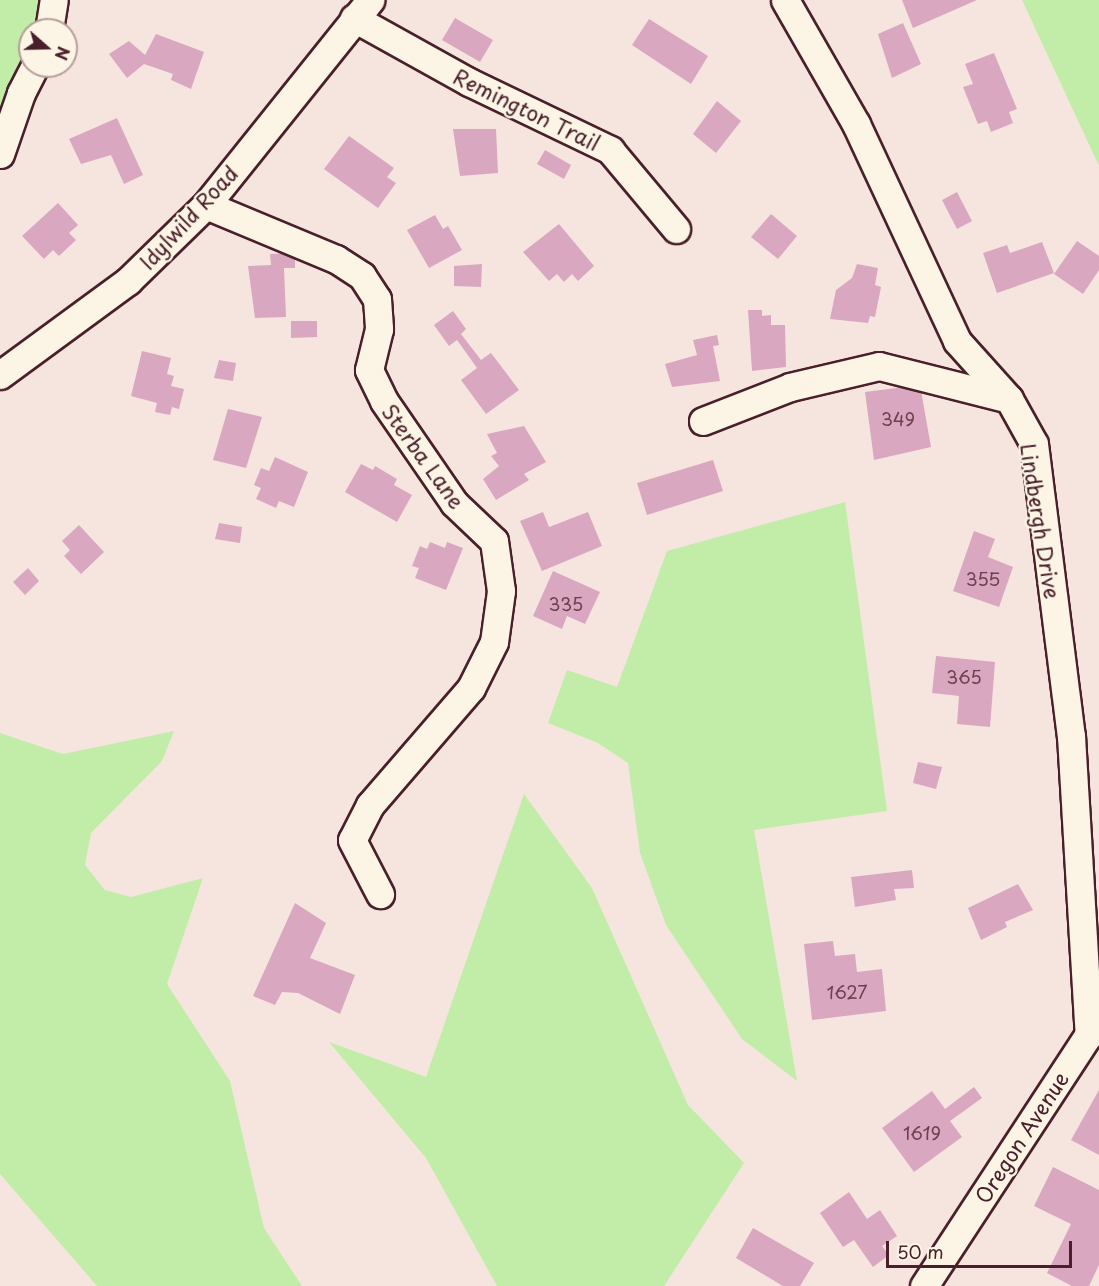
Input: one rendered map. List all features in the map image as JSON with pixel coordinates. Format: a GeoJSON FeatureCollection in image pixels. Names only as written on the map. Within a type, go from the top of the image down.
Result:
{"type":"FeatureCollection","features":[{"type":"Feature","properties":{"kind":"street"},"geometry":{"type":"LineString","coordinates":[[52,18],[54,0]]}},
{"type":"Feature","properties":{"kind":"street","name":"Lindbergh Drive"},"geometry":{"type":"LineString","coordinates":[[785,0],[856,124],[957,341],[1009,399],[1034,444],[1067,697],[1094,1027]]}},
{"type":"Feature","properties":{"kind":"street","name":"Idylwild Road"},"geometry":{"type":"LineString","coordinates":[[0,375],[12,352],[128,281],[206,205],[362,9]]}},
{"type":"Feature","properties":{"kind":"street","name":"Remington Trail"},"geometry":{"type":"LineString","coordinates":[[362,9],[469,82],[610,150],[676,229]]}},
{"type":"Feature","properties":{"kind":"street"},"geometry":{"type":"LineString","coordinates":[[0,154],[21,93],[29,78]]}},
{"type":"Feature","properties":{"kind":"street","name":"Sterba Lane"},"geometry":{"type":"LineString","coordinates":[[206,205],[336,259],[362,276],[377,298],[379,329],[369,370],[384,401],[454,503],[494,541],[501,591],[494,642],[471,688],[370,805],[352,840],[380,894]]}},
{"type":"Feature","properties":{"kind":"street"},"geometry":{"type":"LineString","coordinates":[[703,421],[790,387],[879,366],[1009,399]]}},
{"type":"Feature","properties":{"kind":"street","name":"Oregon Avenue"},"geometry":{"type":"LineString","coordinates":[[924,1286],[1094,1027]]}},
{"type":"Feature","properties":{"kind":"green space"},"geometry":{"type":"Polygon","coordinates":[[[0,0],[46,0],[43,18],[18,18],[18,78],[21,78],[0,138],[0,0]]]}},
{"type":"Feature","properties":{"kind":"green space"},"geometry":{"type":"Polygon","coordinates":[[[1022,0],[1099,0],[1099,166],[1022,0]]]}},
{"type":"Feature","properties":{"kind":"green space"},"geometry":{"type":"Polygon","coordinates":[[[845,502],[887,811],[754,830],[797,1081],[742,1039],[666,925],[640,853],[628,763],[598,743],[548,723],[567,670],[617,687],[667,551],[845,502]]]}},
{"type":"Feature","properties":{"kind":"green space"},"geometry":{"type":"Polygon","coordinates":[[[174,731],[162,761],[91,833],[85,865],[105,890],[131,897],[203,878],[167,984],[230,1081],[264,1228],[302,1286],[97,1286],[0,1174],[0,733],[63,754],[174,731]]]}},
{"type":"Feature","properties":{"kind":"green space"},"geometry":{"type":"Polygon","coordinates":[[[524,794],[592,888],[688,1105],[744,1163],[664,1286],[497,1286],[426,1158],[329,1042],[426,1077],[524,794]]]}},
{"type":"Feature","properties":{"kind":"building"},"geometry":{"type":"Polygon","coordinates":[[[902,0],[977,0],[913,28],[902,0]]]}},
{"type":"Feature","properties":{"kind":"building"},"geometry":{"type":"Polygon","coordinates":[[[455,18],[493,40],[480,62],[442,40],[455,18]]]}},
{"type":"Feature","properties":{"kind":"building"},"geometry":{"type":"Polygon","coordinates":[[[649,19],[708,56],[691,84],[632,45],[649,19]]]}},
{"type":"Feature","properties":{"kind":"building"},"geometry":{"type":"Polygon","coordinates":[[[903,23],[921,64],[892,78],[878,34],[903,23]]]}},
{"type":"Feature","properties":{"kind":"building"},"geometry":{"type":"Polygon","coordinates":[[[156,34],[204,52],[191,89],[171,80],[173,74],[144,64],[127,78],[109,54],[129,41],[145,55],[156,34]]]}},
{"type":"Feature","properties":{"kind":"building"},"geometry":{"type":"Polygon","coordinates":[[[994,53],[1017,109],[1009,112],[1013,123],[991,132],[987,121],[978,124],[963,87],[973,84],[965,64],[994,53]]]}},
{"type":"Feature","properties":{"kind":"building"},"geometry":{"type":"Polygon","coordinates":[[[717,101],[741,121],[716,153],[693,134],[717,101]]]}},
{"type":"Feature","properties":{"kind":"building"},"geometry":{"type":"Polygon","coordinates":[[[117,118],[143,175],[124,184],[111,155],[81,164],[69,139],[117,118]]]}},
{"type":"Feature","properties":{"kind":"building"},"geometry":{"type":"Polygon","coordinates":[[[453,129],[496,129],[498,173],[460,176],[453,129]]]}},
{"type":"Feature","properties":{"kind":"building"},"geometry":{"type":"Polygon","coordinates":[[[349,136],[394,168],[387,177],[396,183],[378,208],[324,169],[349,136]]]}},
{"type":"Feature","properties":{"kind":"building"},"geometry":{"type":"Polygon","coordinates":[[[545,150],[571,165],[564,179],[537,164],[545,150]]]}},
{"type":"Feature","properties":{"kind":"building"},"geometry":{"type":"Polygon","coordinates":[[[957,192],[972,221],[957,229],[942,200],[957,192]]]}},
{"type":"Feature","properties":{"kind":"building"},"geometry":{"type":"Polygon","coordinates":[[[58,203],[78,225],[69,233],[76,240],[59,256],[53,250],[44,259],[22,236],[58,203]]]}},
{"type":"Feature","properties":{"kind":"building"},"geometry":{"type":"Polygon","coordinates":[[[771,214],[797,236],[778,259],[751,237],[771,214]]]}},
{"type":"Feature","properties":{"kind":"building"},"geometry":{"type":"Polygon","coordinates":[[[435,215],[443,229],[448,226],[462,250],[429,268],[407,230],[435,215]]]}},
{"type":"Feature","properties":{"kind":"building"},"geometry":{"type":"Polygon","coordinates":[[[559,224],[594,266],[578,281],[572,274],[564,282],[557,274],[549,281],[523,252],[559,224]]]}},
{"type":"Feature","properties":{"kind":"building"},"geometry":{"type":"Polygon","coordinates":[[[1077,241],[1099,256],[1099,270],[1083,294],[1054,274],[1077,241]]]}},
{"type":"Feature","properties":{"kind":"building"},"geometry":{"type":"Polygon","coordinates":[[[1042,242],[1054,273],[997,293],[983,253],[1007,245],[1010,253],[1042,242]]]}},
{"type":"Feature","properties":{"kind":"building"},"geometry":{"type":"Polygon","coordinates":[[[295,253],[295,268],[284,268],[286,317],[255,318],[248,266],[271,265],[270,254],[295,253]]]}},
{"type":"Feature","properties":{"kind":"building"},"geometry":{"type":"Polygon","coordinates":[[[482,264],[481,287],[454,286],[454,266],[482,264]]]}},
{"type":"Feature","properties":{"kind":"building"},"geometry":{"type":"Polygon","coordinates":[[[857,264],[878,268],[875,285],[881,287],[875,317],[870,316],[868,323],[830,319],[836,290],[852,278],[857,264]]]}},
{"type":"Feature","properties":{"kind":"building"},"geometry":{"type":"Polygon","coordinates":[[[748,310],[762,310],[762,316],[771,315],[771,325],[785,325],[786,367],[752,371],[748,310]]]}},
{"type":"Feature","properties":{"kind":"building"},"geometry":{"type":"Polygon","coordinates":[[[453,311],[466,329],[461,334],[481,360],[491,353],[519,390],[486,414],[461,380],[477,368],[457,340],[449,346],[434,325],[453,311]]]}},
{"type":"Feature","properties":{"kind":"building"},"geometry":{"type":"Polygon","coordinates":[[[291,321],[317,321],[317,337],[291,338],[291,321]]]}},
{"type":"Feature","properties":{"kind":"building"},"geometry":{"type":"Polygon","coordinates":[[[717,335],[719,345],[713,346],[720,381],[672,387],[665,364],[697,355],[693,340],[717,335]]]}},
{"type":"Feature","properties":{"kind":"building"},"geometry":{"type":"Polygon","coordinates":[[[142,351],[171,358],[167,374],[174,376],[171,386],[184,389],[179,409],[172,407],[170,415],[155,412],[157,403],[131,396],[142,351]]]}},
{"type":"Feature","properties":{"kind":"building"},"geometry":{"type":"Polygon","coordinates":[[[219,360],[236,363],[233,381],[214,378],[219,360]]]}},
{"type":"Feature","properties":{"kind":"building"},"geometry":{"type":"Polygon","coordinates":[[[920,385],[931,447],[874,460],[865,392],[920,385]]]}},
{"type":"Feature","properties":{"kind":"building"},"geometry":{"type":"Polygon","coordinates":[[[228,409],[262,417],[246,468],[213,460],[228,409]]]}},
{"type":"Feature","properties":{"kind":"building"},"geometry":{"type":"Polygon","coordinates":[[[524,426],[546,462],[524,474],[529,480],[496,500],[483,479],[499,466],[491,456],[497,453],[487,434],[524,426]]]}},
{"type":"Feature","properties":{"kind":"building"},"geometry":{"type":"Polygon","coordinates":[[[275,457],[308,472],[294,507],[279,501],[276,508],[256,499],[261,488],[254,485],[261,468],[269,471],[275,457]]]}},
{"type":"Feature","properties":{"kind":"building"},"geometry":{"type":"Polygon","coordinates":[[[713,460],[723,491],[647,515],[637,483],[713,460]]]}},
{"type":"Feature","properties":{"kind":"building"},"geometry":{"type":"Polygon","coordinates":[[[361,464],[373,470],[375,466],[397,479],[394,485],[412,495],[397,522],[345,492],[361,464]]]}},
{"type":"Feature","properties":{"kind":"building"},"geometry":{"type":"Polygon","coordinates":[[[543,512],[549,527],[588,512],[602,546],[542,571],[520,521],[543,512]]]}},
{"type":"Feature","properties":{"kind":"building"},"geometry":{"type":"Polygon","coordinates":[[[219,523],[242,527],[240,543],[215,539],[219,523]]]}},
{"type":"Feature","properties":{"kind":"building"},"geometry":{"type":"Polygon","coordinates":[[[79,525],[104,552],[81,574],[64,556],[70,550],[62,541],[79,525]]]}},
{"type":"Feature","properties":{"kind":"building"},"geometry":{"type":"Polygon","coordinates":[[[974,531],[995,539],[988,557],[1013,567],[999,607],[953,591],[974,531]]]}},
{"type":"Feature","properties":{"kind":"building"},"geometry":{"type":"Polygon","coordinates":[[[430,542],[445,548],[447,542],[463,548],[446,590],[415,578],[419,568],[412,566],[420,546],[427,549],[430,542]]]}},
{"type":"Feature","properties":{"kind":"building"},"geometry":{"type":"Polygon","coordinates":[[[28,568],[39,581],[25,595],[13,582],[28,568]]]}},
{"type":"Feature","properties":{"kind":"building"},"geometry":{"type":"Polygon","coordinates":[[[553,571],[600,592],[585,624],[567,616],[562,629],[533,616],[553,571]]]}},
{"type":"Feature","properties":{"kind":"building"},"geometry":{"type":"Polygon","coordinates":[[[936,656],[995,662],[990,727],[957,724],[959,696],[932,693],[936,656]]]}},
{"type":"Feature","properties":{"kind":"building"},"geometry":{"type":"Polygon","coordinates":[[[918,762],[942,767],[936,789],[913,783],[918,762]]]}},
{"type":"Feature","properties":{"kind":"building"},"geometry":{"type":"Polygon","coordinates":[[[912,870],[914,888],[894,889],[896,900],[855,907],[851,877],[912,870]]]}},
{"type":"Feature","properties":{"kind":"building"},"geometry":{"type":"Polygon","coordinates":[[[1018,884],[1033,910],[1005,922],[1007,927],[981,940],[968,908],[1018,884]]]}},
{"type":"Feature","properties":{"kind":"building"},"geometry":{"type":"Polygon","coordinates":[[[295,903],[326,923],[310,958],[355,975],[340,1014],[298,993],[282,992],[275,1005],[253,996],[295,903]]]}},
{"type":"Feature","properties":{"kind":"building"},"geometry":{"type":"Polygon","coordinates":[[[833,941],[835,956],[855,954],[857,972],[882,969],[886,1011],[812,1020],[804,944],[833,941]]]}},
{"type":"Feature","properties":{"kind":"building"},"geometry":{"type":"Polygon","coordinates":[[[974,1087],[982,1098],[950,1121],[962,1137],[914,1172],[882,1128],[932,1091],[945,1109],[974,1087]]]}},
{"type":"Feature","properties":{"kind":"building"},"geometry":{"type":"Polygon","coordinates":[[[1099,1090],[1099,1155],[1071,1140],[1099,1090]]]}},
{"type":"Feature","properties":{"kind":"building"},"geometry":{"type":"Polygon","coordinates":[[[1053,1167],[1099,1190],[1099,1265],[1089,1286],[1072,1286],[1047,1273],[1071,1224],[1034,1206],[1053,1167]]]}},
{"type":"Feature","properties":{"kind":"building"},"geometry":{"type":"Polygon","coordinates":[[[849,1192],[867,1219],[880,1210],[897,1236],[882,1246],[889,1255],[873,1267],[854,1240],[843,1247],[820,1213],[849,1192]]]}},
{"type":"Feature","properties":{"kind":"building"},"geometry":{"type":"Polygon","coordinates":[[[753,1228],[814,1263],[800,1286],[783,1286],[736,1258],[753,1228]]]}}]}
